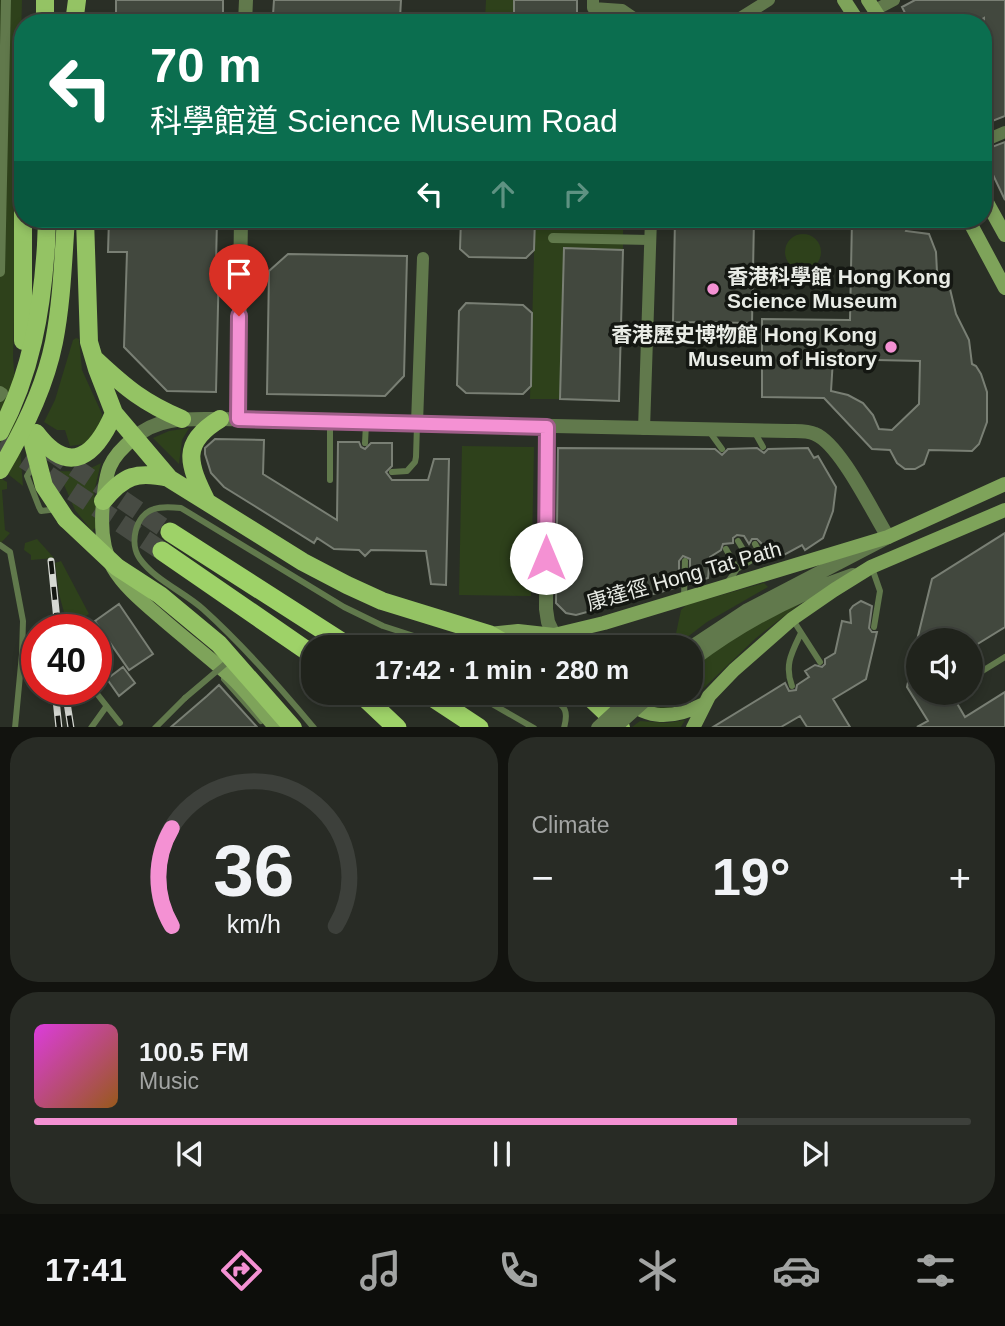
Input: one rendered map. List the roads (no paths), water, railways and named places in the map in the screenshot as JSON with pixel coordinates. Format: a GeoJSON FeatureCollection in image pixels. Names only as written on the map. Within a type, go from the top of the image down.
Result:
{"type":"FeatureCollection","features":[{"type":"Feature","properties":{"kind":"highway"},"geometry":{"type":"LineString","coordinates":[[170,533],[331,635]]}},
{"type":"Feature","properties":{"kind":"highway"},"geometry":{"type":"LineString","coordinates":[[162,551],[301,647]]}},
{"type":"Feature","properties":{"kind":"highway"},"geometry":{"type":"LineString","coordinates":[[370,705],[397,727]]}},
{"type":"Feature","properties":{"kind":"highway"},"geometry":{"type":"LineString","coordinates":[[445,705],[479,727]]}},
{"type":"Feature","properties":{"kind":"main road"},"geometry":{"type":"LineString","coordinates":[[992,211],[1004,232]]}},
{"type":"Feature","properties":{"kind":"main road"},"geometry":{"type":"LineString","coordinates":[[23,228],[23,341]]}},
{"type":"Feature","properties":{"kind":"main road"},"geometry":{"type":"LineString","coordinates":[[0,432],[20,386],[36,331],[43,290],[46,228]]}},
{"type":"Feature","properties":{"kind":"main road"},"geometry":{"type":"LineString","coordinates":[[0,470],[34,405],[51,356],[59,315],[65,228]]}},
{"type":"Feature","properties":{"kind":"main road"},"geometry":{"type":"LineString","coordinates":[[85,228],[86,309],[93,358],[114,413],[170,478],[303,562],[347,585],[382,601],[489,634]]}},
{"type":"Feature","properties":{"kind":"main road"},"geometry":{"type":"LineString","coordinates":[[973,228],[1005,288]]}},
{"type":"Feature","properties":{"kind":"main road"},"geometry":{"type":"LineString","coordinates":[[93,358],[139,397],[159,410],[182,419]]}},
{"type":"Feature","properties":{"kind":"main road"},"geometry":{"type":"LineString","coordinates":[[114,413],[100,442],[91,450],[77,456],[55,453],[33,434],[36,461],[44,486],[63,514],[87,541],[117,567],[160,595],[198,625],[233,657],[293,727]]}},
{"type":"Feature","properties":{"kind":"main road"},"geometry":{"type":"LineString","coordinates":[[207,502],[191,454],[202,430],[229,419]]}},
{"type":"Feature","properties":{"kind":"main road"},"geometry":{"type":"LineString","coordinates":[[134,438],[118,453],[105,475],[101,525],[108,557],[125,586],[232,677],[276,727]]}},
{"type":"Feature","properties":{"kind":"main road"},"geometry":{"type":"LineString","coordinates":[[103,502],[123,481],[134,476],[150,474],[170,478]]}},
{"type":"Feature","properties":{"kind":"main road","name":"康達徑 Hong Tat Path"},"geometry":{"type":"LineString","coordinates":[[489,634],[518,631],[554,635],[604,623],[888,537],[1005,484]]}},
{"type":"Feature","properties":{"kind":"main road"},"geometry":{"type":"LineString","coordinates":[[694,727],[704,704],[734,670],[792,619],[865,570],[1005,510]]}},
{"type":"Feature","properties":{"kind":"main road"},"geometry":{"type":"LineString","coordinates":[[598,705],[621,727]]}},
{"type":"Feature","properties":{"kind":"main road"},"geometry":{"type":"LineString","coordinates":[[630,705],[637,710],[656,715],[683,713],[702,705]]}},
{"type":"Feature","properties":{"kind":"street"},"geometry":{"type":"LineString","coordinates":[[0,272],[6,0]]}},
{"type":"Feature","properties":{"kind":"street"},"geometry":{"type":"LineString","coordinates":[[593,0],[593,8],[622,5]]}},
{"type":"Feature","properties":{"kind":"street"},"geometry":{"type":"LineString","coordinates":[[746,14],[769,0]]}},
{"type":"Feature","properties":{"kind":"street"},"geometry":{"type":"LineString","coordinates":[[876,11],[894,0]]}},
{"type":"Feature","properties":{"kind":"street"},"geometry":{"type":"LineString","coordinates":[[229,419],[240,228]]}},
{"type":"Feature","properties":{"kind":"street"},"geometry":{"type":"LineString","coordinates":[[644,429],[651,228]]}},
{"type":"Feature","properties":{"kind":"street"},"geometry":{"type":"LineString","coordinates":[[553,238],[650,240]]}},
{"type":"Feature","properties":{"kind":"street"},"geometry":{"type":"LineString","coordinates":[[417,423],[423,258]]}},
{"type":"Feature","properties":{"kind":"street"},"geometry":{"type":"LineString","coordinates":[[0,391],[3,393],[0,397]]}},
{"type":"Feature","properties":{"kind":"street"},"geometry":{"type":"LineString","coordinates":[[134,438],[145,428],[164,421],[182,419],[802,431],[822,438],[845,466],[888,537],[753,619],[703,653]]}},
{"type":"Feature","properties":{"kind":"street"},"geometry":{"type":"LineString","coordinates":[[547,427],[546,609],[554,635]]}},
{"type":"Feature","properties":{"kind":"street"},"geometry":{"type":"LineString","coordinates":[[703,639],[746,611],[819,580],[865,570]]}},
{"type":"Feature","properties":{"kind":"street"},"geometry":{"type":"LineString","coordinates":[[597,727],[622,705]]}},
{"type":"Feature","properties":{"kind":"street"},"geometry":{"type":"LineString","coordinates":[[614,727],[639,705]]}},
{"type":"Feature","properties":{"kind":"lane"},"geometry":{"type":"LineString","coordinates":[[330,421],[330,480]]}},
{"type":"Feature","properties":{"kind":"lane"},"geometry":{"type":"LineString","coordinates":[[365,443],[366,422]]}},
{"type":"Feature","properties":{"kind":"lane"},"geometry":{"type":"LineString","coordinates":[[392,472],[407,471],[415,462],[417,423]]}},
{"type":"Feature","properties":{"kind":"lane"},"geometry":{"type":"LineString","coordinates":[[709,430],[722,449]]}},
{"type":"Feature","properties":{"kind":"lane"},"geometry":{"type":"LineString","coordinates":[[754,430],[763,447]]}},
{"type":"Feature","properties":{"kind":"lane"},"geometry":{"type":"LineString","coordinates":[[314,727],[213,618],[150,570],[139,558],[133,546],[135,530],[141,518],[152,509],[169,506],[181,508],[344,607],[383,626],[411,635]]}},
{"type":"Feature","properties":{"kind":"lane"},"geometry":{"type":"LineString","coordinates":[[738,541],[750,561]]}},
{"type":"Feature","properties":{"kind":"lane"},"geometry":{"type":"LineString","coordinates":[[724,587],[737,569],[764,553],[755,544]]}},
{"type":"Feature","properties":{"kind":"lane"},"geometry":{"type":"LineString","coordinates":[[0,545],[10,552],[23,621],[15,727]]}},
{"type":"Feature","properties":{"kind":"lane"},"geometry":{"type":"LineString","coordinates":[[726,549],[737,569]]}},
{"type":"Feature","properties":{"kind":"lane"},"geometry":{"type":"LineString","coordinates":[[684,599],[685,561]]}},
{"type":"Feature","properties":{"kind":"lane"},"geometry":{"type":"LineString","coordinates":[[865,570],[880,591],[874,626]]}},
{"type":"Feature","properties":{"kind":"lane"},"geometry":{"type":"LineString","coordinates":[[148,606],[166,630],[226,681],[267,727]]}},
{"type":"Feature","properties":{"kind":"lane"},"geometry":{"type":"LineString","coordinates":[[792,619],[820,662]]}},
{"type":"Feature","properties":{"kind":"lane"},"geometry":{"type":"LineString","coordinates":[[792,686],[789,657],[801,633]]}},
{"type":"Feature","properties":{"kind":"lane"},"geometry":{"type":"LineString","coordinates":[[155,727],[233,657]]}},
{"type":"Feature","properties":{"kind":"lane"},"geometry":{"type":"LineString","coordinates":[[983,671],[1005,657]]}},
{"type":"Feature","properties":{"kind":"lane"},"geometry":{"type":"LineString","coordinates":[[494,705],[534,727]]}},
{"type":"Feature","properties":{"kind":"lane"},"geometry":{"type":"LineString","coordinates":[[561,705],[568,715],[564,727]]}},
{"type":"Feature","properties":{"kind":"lane"},"geometry":{"type":"LineString","coordinates":[[92,726],[106,707],[120,723]]}},
{"type":"Feature","properties":{"kind":"lane"},"geometry":{"type":"LineString","coordinates":[[377,713],[390,727]]}},
{"type":"Feature","properties":{"kind":"tunnel"},"geometry":{"type":"LineString","coordinates":[[0,443],[162,551]]}},
{"type":"Feature","properties":{"kind":"tunnel"},"geometry":{"type":"LineString","coordinates":[[50,451],[170,532]]}},
{"type":"Feature","properties":{"kind":"railway"},"geometry":{"type":"LineString","coordinates":[[51,561],[56,614]]}},
{"type":"Feature","properties":{"kind":"railway"},"geometry":{"type":"LineString","coordinates":[[57,705],[59,727]]}},
{"type":"Feature","properties":{"kind":"railway"},"geometry":{"type":"LineString","coordinates":[[67,705],[71,727]]}},
{"type":"Feature","properties":{"kind":"place","name":"香港科學館 Hong Kong Science Museum"},"geometry":{"type":"Point","coordinates":[713,289]}},
{"type":"Feature","properties":{"kind":"place","name":"香港歷史博物館 Hong Kong Museum of History"},"geometry":{"type":"Point","coordinates":[891,347]}}]}
